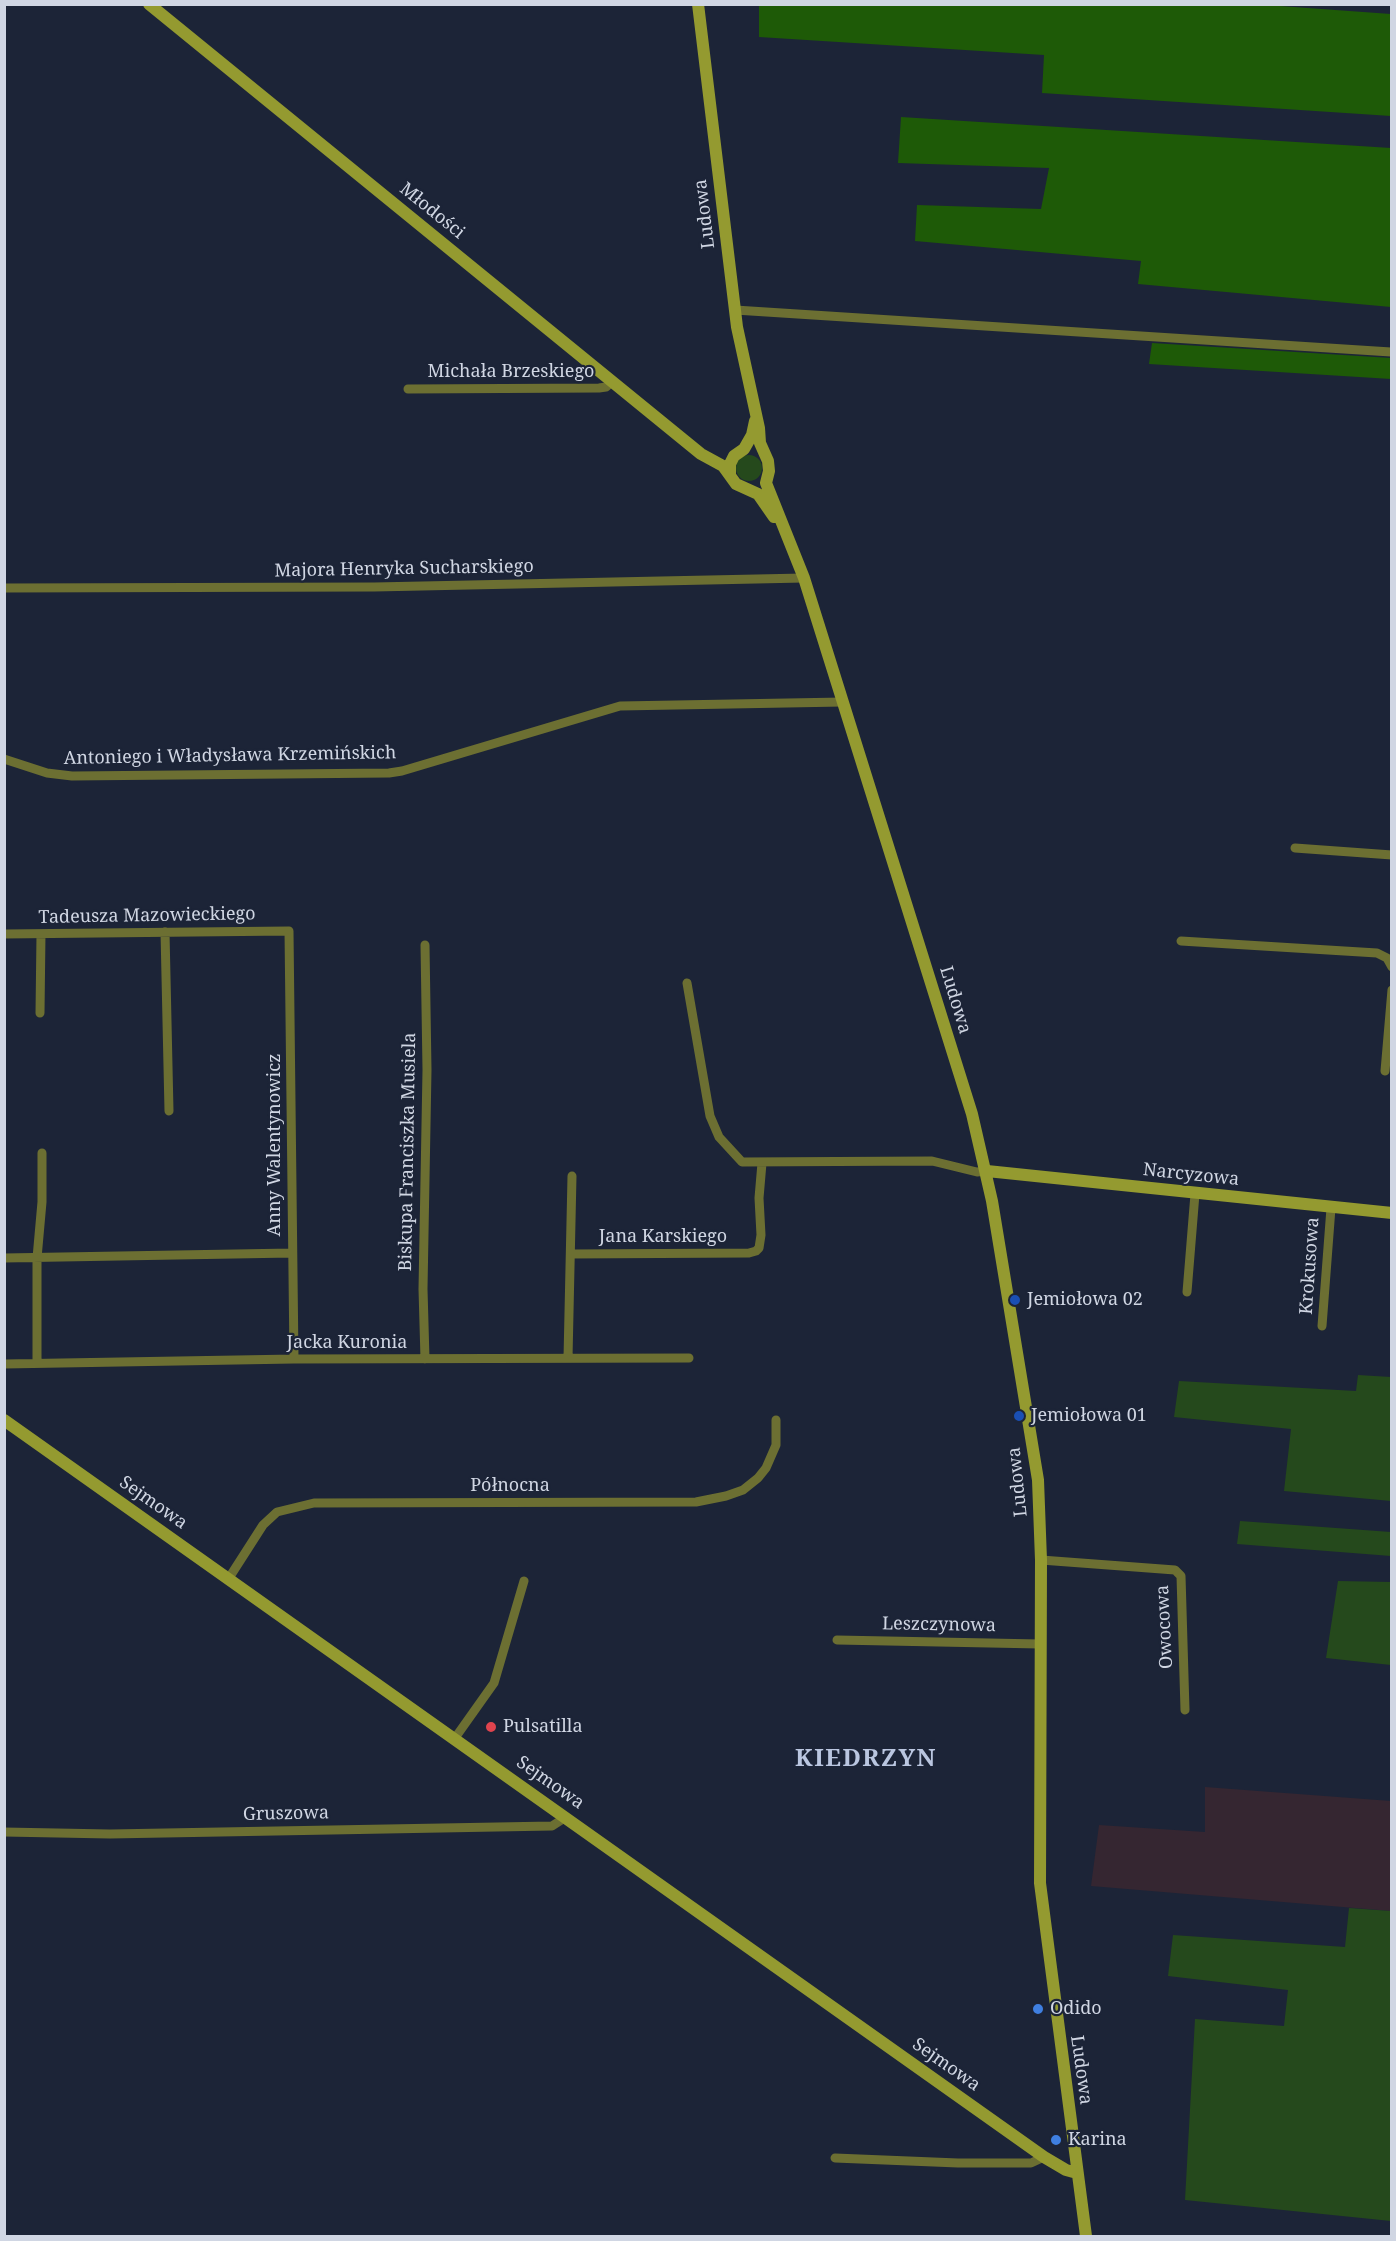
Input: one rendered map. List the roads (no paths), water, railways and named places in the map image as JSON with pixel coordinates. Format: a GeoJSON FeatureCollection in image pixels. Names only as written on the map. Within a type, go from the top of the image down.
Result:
{"type":"FeatureCollection","features":[{"type":"Feature","properties":{"kind":"main road","name":"Młodości"},"geometry":{"type":"LineString","coordinates":[[149,4],[705,458],[723,466],[730,474]]}},
{"type":"Feature","properties":{"kind":"main road","name":"Ludowa"},"geometry":{"type":"LineString","coordinates":[[698,4],[735,310],[763,454],[768,462],[769,471],[766,479],[768,488],[804,578],[972,1114],[987,1171],[1038,1480],[1041,1560],[1040,1883],[1086,2236]]}},
{"type":"Feature","properties":{"kind":"main road"},"geometry":{"type":"LineString","coordinates":[[730,474],[730,464],[752,435],[756,417]]}},
{"type":"Feature","properties":{"kind":"main road","name":"Młodości"},"geometry":{"type":"LineString","coordinates":[[691,445],[718,456],[739,452]]}},
{"type":"Feature","properties":{"kind":"main road"},"geometry":{"type":"LineString","coordinates":[[739,452],[751,448],[763,454]]}},
{"type":"Feature","properties":{"kind":"main road","name":"Ludowa"},"geometry":{"type":"LineString","coordinates":[[730,474],[736,484],[758,494],[789,538]]}},
{"type":"Feature","properties":{"kind":"main road"},"geometry":{"type":"LineString","coordinates":[[747,488],[758,486],[766,479]]}},
{"type":"Feature","properties":{"kind":"main road","name":"Narcyzowa"},"geometry":{"type":"LineString","coordinates":[[987,1171],[1392,1213]]}},
{"type":"Feature","properties":{"kind":"main road","name":"Sejmowa"},"geometry":{"type":"LineString","coordinates":[[4,1420],[1044,2157],[1066,2170],[1077,2173]]}},
{"type":"Feature","properties":{"kind":"street"},"geometry":{"type":"LineString","coordinates":[[735,310],[1391,352]]}},
{"type":"Feature","properties":{"kind":"street","name":"Michała Brzeskiego"},"geometry":{"type":"LineString","coordinates":[[408,389],[599,388],[606,387],[613,381]]}},
{"type":"Feature","properties":{"kind":"street","name":"Majora Henryka Sucharskiego"},"geometry":{"type":"LineString","coordinates":[[4,588],[374,587],[804,578]]}},
{"type":"Feature","properties":{"kind":"street","name":"Antoniego i Władysława Krzemińskich"},"geometry":{"type":"LineString","coordinates":[[4,759],[46,773],[72,776],[389,773],[626,705],[843,702]]}},
{"type":"Feature","properties":{"kind":"street"},"geometry":{"type":"LineString","coordinates":[[1295,848],[1392,855]]}},
{"type":"Feature","properties":{"kind":"street","name":"Tadeusza Mazowieckiego"},"geometry":{"type":"LineString","coordinates":[[4,934],[290,931]]}},
{"type":"Feature","properties":{"kind":"street","name":"Anny Walentynowicz"},"geometry":{"type":"LineString","coordinates":[[290,931],[294,1359]]}},
{"type":"Feature","properties":{"kind":"street"},"geometry":{"type":"LineString","coordinates":[[165,932],[169,1111]]}},
{"type":"Feature","properties":{"kind":"street"},"geometry":{"type":"LineString","coordinates":[[40,1012],[41,934]]}},
{"type":"Feature","properties":{"kind":"street"},"geometry":{"type":"LineString","coordinates":[[1182,941],[1377,953],[1387,958],[1392,967]]}},
{"type":"Feature","properties":{"kind":"street","name":"Biskupa Franciszka Musiela"},"geometry":{"type":"LineString","coordinates":[[425,945],[427,1093],[423,1289],[425,1359]]}},
{"type":"Feature","properties":{"kind":"street"},"geometry":{"type":"LineString","coordinates":[[687,983],[710,1116],[714,1129],[725,1145],[742,1162],[932,1161],[977,1172],[987,1171]]}},
{"type":"Feature","properties":{"kind":"street"},"geometry":{"type":"LineString","coordinates":[[1385,1071],[1392,990]]}},
{"type":"Feature","properties":{"kind":"street"},"geometry":{"type":"LineString","coordinates":[[38,1363],[37,1258],[42,1202],[42,1153]]}},
{"type":"Feature","properties":{"kind":"street","name":"Jana Karskiego"},"geometry":{"type":"LineString","coordinates":[[571,1254],[749,1253],[756,1251],[759,1248],[761,1235],[759,1198],[762,1163]]}},
{"type":"Feature","properties":{"kind":"street"},"geometry":{"type":"LineString","coordinates":[[568,1358],[572,1176]]}},
{"type":"Feature","properties":{"kind":"street"},"geometry":{"type":"LineString","coordinates":[[1187,1292],[1195,1194]]}},
{"type":"Feature","properties":{"kind":"street","name":"Krokusowa"},"geometry":{"type":"LineString","coordinates":[[1322,1326],[1331,1208]]}},
{"type":"Feature","properties":{"kind":"street"},"geometry":{"type":"LineString","coordinates":[[4,1258],[292,1253]]}},
{"type":"Feature","properties":{"kind":"street","name":"Jacka Kuronia"},"geometry":{"type":"LineString","coordinates":[[4,1364],[294,1359],[689,1358]]}},
{"type":"Feature","properties":{"kind":"street","name":"Północna"},"geometry":{"type":"LineString","coordinates":[[229,1578],[263,1525],[277,1512],[314,1503],[696,1502],[726,1496],[743,1490],[766,1468],[776,1445],[776,1420]]}},
{"type":"Feature","properties":{"kind":"street","name":"Owocowa"},"geometry":{"type":"LineString","coordinates":[[1041,1560],[1175,1570],[1181,1576],[1185,1710]]}},
{"type":"Feature","properties":{"kind":"street"},"geometry":{"type":"LineString","coordinates":[[455,1738],[494,1683],[524,1581]]}},
{"type":"Feature","properties":{"kind":"street","name":"Leszczynowa"},"geometry":{"type":"LineString","coordinates":[[837,1640],[1040,1644]]}},
{"type":"Feature","properties":{"kind":"street","name":"Gruszowa"},"geometry":{"type":"LineString","coordinates":[[4,1832],[110,1834],[552,1826],[566,1817]]}},
{"type":"Feature","properties":{"kind":"street"},"geometry":{"type":"LineString","coordinates":[[835,2158],[958,2163],[1031,2163],[1044,2157]]}},
{"type":"Feature","properties":{"kind":"place","name":"Jemiołowa 02"},"geometry":{"type":"Point","coordinates":[1015,1300]}},
{"type":"Feature","properties":{"kind":"place","name":"Jemiołowa 01"},"geometry":{"type":"Point","coordinates":[1019,1416]}},
{"type":"Feature","properties":{"kind":"place","name":"Pulsatilla"},"geometry":{"type":"Point","coordinates":[491,1727]}},
{"type":"Feature","properties":{"kind":"place","name":"Odido"},"geometry":{"type":"Point","coordinates":[1038,2009]}},
{"type":"Feature","properties":{"kind":"place","name":"Karina"},"geometry":{"type":"Point","coordinates":[1056,2140]}},
{"type":"Feature","properties":{"kind":"district","name":"KIEDRZYN"},"geometry":{"type":"Point","coordinates":[866,1759]}}]}
